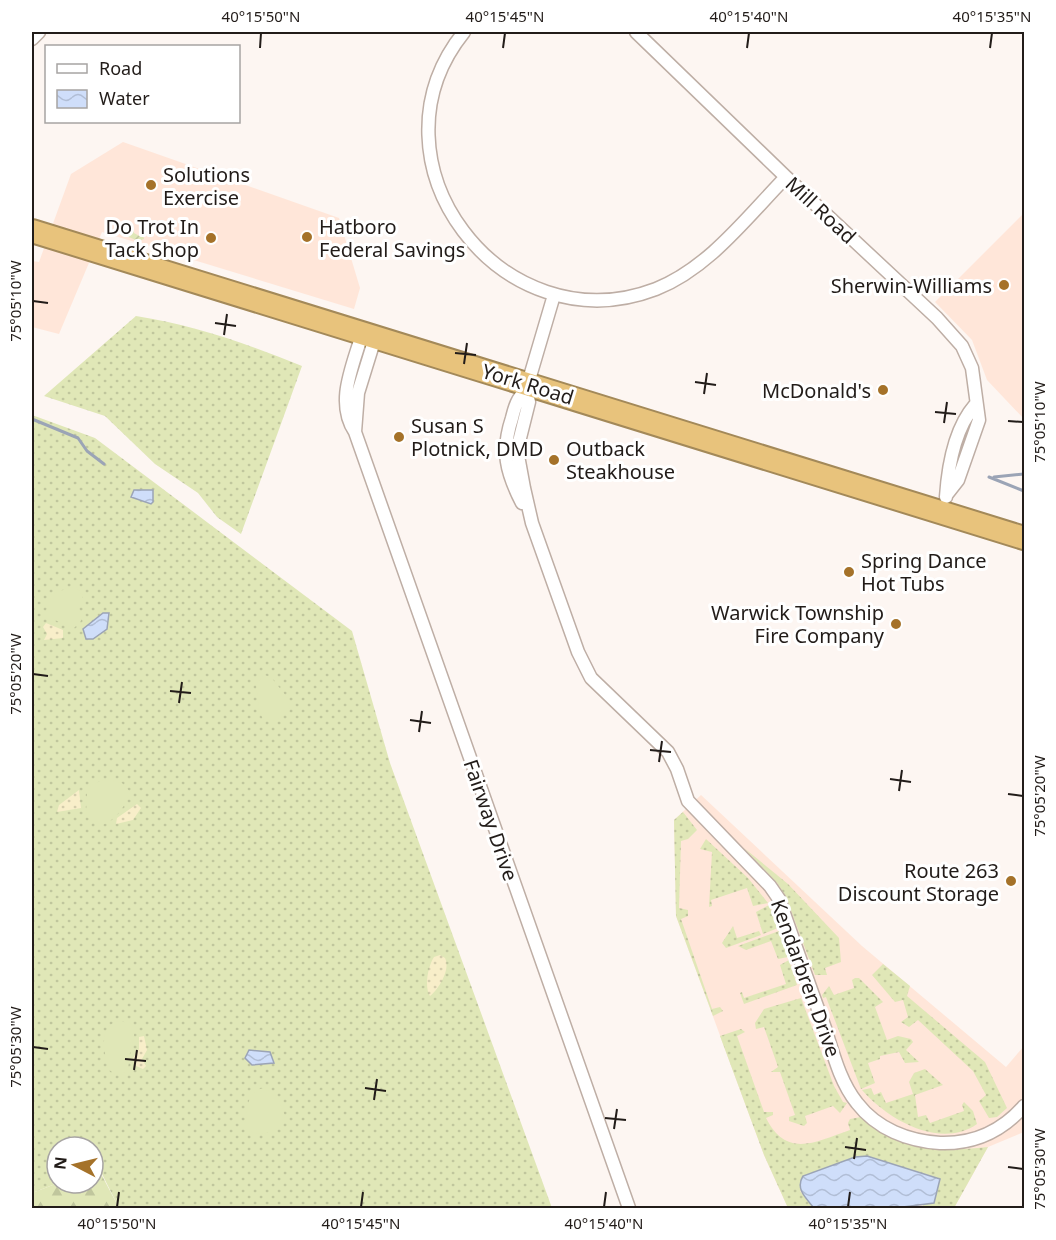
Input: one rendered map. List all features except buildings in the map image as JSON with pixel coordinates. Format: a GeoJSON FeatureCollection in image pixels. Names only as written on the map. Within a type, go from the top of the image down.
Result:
{"type":"FeatureCollection","features":[{"type":"Feature","properties":{"kind":"highway","name":"York Road"},"geometry":{"type":"LineString","coordinates":[[32,231],[527,387],[944,503],[1024,538]]}},
{"type":"Feature","properties":{"kind":"street"},"geometry":{"type":"LineString","coordinates":[[32,39],[39,32]]}},
{"type":"Feature","properties":{"kind":"street"},"geometry":{"type":"LineString","coordinates":[[464,32],[442,70],[431,108],[430,149],[439,188],[457,225],[483,256],[516,279],[554,295],[595,300],[642,294],[669,283],[707,258],[786,177]]}},
{"type":"Feature","properties":{"kind":"street","name":"Mill Road"},"geometry":{"type":"LineString","coordinates":[[636,32],[949,331],[967,355],[972,368],[975,405],[966,416],[947,477],[944,503]]}},
{"type":"Feature","properties":{"kind":"street","name":"Kendarbren Drive"},"geometry":{"type":"LineString","coordinates":[[554,295],[527,387],[529,402],[517,450],[532,523],[584,669],[668,752],[677,769],[688,801],[770,886],[779,899],[846,1087],[857,1104],[887,1130],[928,1142],[949,1143],[973,1141],[1003,1126],[1024,1106]]}},
{"type":"Feature","properties":{"kind":"street","name":"Fairway Drive"},"geometry":{"type":"LineString","coordinates":[[369,336],[346,394],[346,418],[355,432],[628,1209]]}},
{"type":"Feature","properties":{"kind":"shaded area"},"geometry":{"type":"Polygon","coordinates":[[[123,142],[339,218],[360,288],[354,309],[102,232],[59,334],[32,327],[32,261],[39,262],[71,174],[123,142]]]}},
{"type":"Feature","properties":{"kind":"shaded area"},"geometry":{"type":"Polygon","coordinates":[[[1024,213],[1024,419],[987,380],[972,340],[935,302],[1024,213]]]}},
{"type":"Feature","properties":{"kind":"shaded area"},"geometry":{"type":"Polygon","coordinates":[[[701,795],[862,946],[1006,1067],[1024,1046],[1024,1132],[988,1147],[954,1208],[788,1208],[764,1155],[676,916],[674,820],[701,795]]]}},
{"type":"Feature","properties":{"kind":"green space"},"geometry":{"type":"Polygon","coordinates":[[[126,224],[133,225],[134,233],[141,237],[143,235],[144,239],[138,241],[117,232],[117,227],[126,224]]]}},
{"type":"Feature","properties":{"kind":"green space"},"geometry":{"type":"Polygon","coordinates":[[[136,316],[220,336],[302,366],[241,534],[217,517],[198,493],[155,464],[105,416],[44,396],[136,316]]]}},
{"type":"Feature","properties":{"kind":"green space"},"geometry":{"type":"Polygon","coordinates":[[[32,415],[95,438],[352,631],[390,763],[552,1208],[119,1208],[105,1180],[105,1135],[45,1135],[45,1188],[32,1193],[32,415]]]}},
{"type":"Feature","properties":{"kind":"green space"},"geometry":{"type":"Polygon","coordinates":[[[71,587],[77,588],[83,596],[79,607],[81,621],[73,629],[49,617],[46,611],[52,594],[71,587]]]}},
{"type":"Feature","properties":{"kind":"green space"},"geometry":{"type":"Polygon","coordinates":[[[264,675],[271,677],[290,701],[289,712],[275,721],[263,719],[259,711],[256,684],[264,675]]]}},
{"type":"Feature","properties":{"kind":"green space"},"geometry":{"type":"Polygon","coordinates":[[[105,779],[122,783],[130,792],[113,819],[97,825],[86,816],[87,793],[91,785],[105,779]]]}},
{"type":"Feature","properties":{"kind":"green space"},"geometry":{"type":"Polygon","coordinates":[[[683,812],[697,830],[688,839],[681,841],[679,908],[688,910],[688,916],[681,919],[712,1009],[720,1007],[723,1011],[713,1016],[676,916],[674,820],[683,812]]]}},
{"type":"Feature","properties":{"kind":"green space"},"geometry":{"type":"Polygon","coordinates":[[[706,839],[748,878],[768,903],[753,906],[747,888],[711,900],[712,906],[709,907],[712,852],[700,849],[706,839]]]}},
{"type":"Feature","properties":{"kind":"green space"},"geometry":{"type":"Polygon","coordinates":[[[744,848],[788,884],[839,938],[841,962],[825,968],[827,975],[815,975],[786,897],[778,884],[744,848]]]}},
{"type":"Feature","properties":{"kind":"green space"},"geometry":{"type":"Polygon","coordinates":[[[769,905],[778,928],[763,934],[756,912],[769,905]]]}},
{"type":"Feature","properties":{"kind":"green space"},"geometry":{"type":"Polygon","coordinates":[[[733,926],[737,938],[759,931],[761,935],[726,948],[722,943],[733,926]]]}},
{"type":"Feature","properties":{"kind":"green space"},"geometry":{"type":"Polygon","coordinates":[[[779,931],[788,957],[778,959],[771,941],[746,950],[738,946],[779,931]]]}},
{"type":"Feature","properties":{"kind":"green space"},"geometry":{"type":"Polygon","coordinates":[[[789,960],[797,985],[744,1004],[740,993],[742,992],[744,998],[786,984],[780,965],[789,960]]]}},
{"type":"Feature","properties":{"kind":"green space"},"geometry":{"type":"Polygon","coordinates":[[[883,964],[910,986],[907,996],[985,1062],[1007,1108],[997,1117],[989,1118],[979,1101],[986,1095],[973,1071],[918,1020],[909,1027],[901,1022],[908,1017],[903,1000],[895,1002],[872,975],[883,964]]]}},
{"type":"Feature","properties":{"kind":"green space"},"geometry":{"type":"Polygon","coordinates":[[[859,978],[883,1002],[875,1007],[887,1040],[898,1036],[911,1039],[913,1042],[906,1050],[919,1062],[905,1063],[899,1052],[880,1056],[880,1059],[868,1063],[875,1083],[861,1089],[826,997],[823,998],[822,995],[829,986],[834,995],[854,988],[852,980],[859,978]]]}},
{"type":"Feature","properties":{"kind":"green space"},"geometry":{"type":"Polygon","coordinates":[[[801,998],[834,1086],[843,1102],[847,1103],[840,1113],[833,1106],[805,1116],[807,1123],[804,1126],[789,1121],[789,1117],[795,1115],[780,1072],[771,1072],[778,1067],[764,1027],[756,1029],[755,1023],[764,1009],[801,998]]]}},
{"type":"Feature","properties":{"kind":"green space"},"geometry":{"type":"Polygon","coordinates":[[[118,1021],[130,1023],[134,1034],[128,1068],[124,1073],[116,1075],[108,1069],[104,1041],[107,1029],[118,1021]]]}},
{"type":"Feature","properties":{"kind":"green space"},"geometry":{"type":"Polygon","coordinates":[[[741,1029],[745,1032],[737,1036],[764,1112],[773,1112],[773,1115],[766,1118],[774,1131],[783,1139],[803,1144],[825,1139],[850,1130],[848,1123],[850,1119],[861,1117],[891,1137],[921,1147],[952,1149],[988,1147],[954,1208],[895,1208],[922,1207],[940,1179],[867,1156],[800,1191],[814,1208],[788,1208],[764,1155],[720,1036],[741,1029]]]}},
{"type":"Feature","properties":{"kind":"green space"},"geometry":{"type":"Polygon","coordinates":[[[925,1069],[943,1085],[915,1095],[918,1117],[926,1115],[930,1123],[964,1111],[962,1105],[964,1102],[973,1111],[977,1124],[962,1131],[947,1134],[915,1128],[885,1111],[862,1090],[871,1088],[874,1095],[881,1092],[886,1103],[913,1094],[909,1082],[914,1073],[925,1069]]]}},
{"type":"Feature","properties":{"kind":"green space"},"geometry":{"type":"Polygon","coordinates":[[[264,1088],[278,1098],[285,1116],[280,1127],[261,1134],[251,1132],[245,1124],[251,1097],[264,1088]]]}},
{"type":"Feature","properties":{"kind":"green space"},"geometry":{"type":"Polygon","coordinates":[[[105,1181],[119,1208],[32,1208],[32,1193],[45,1188],[45,1195],[105,1195],[105,1181]]]}},
{"type":"Feature","properties":{"kind":"sand"},"geometry":{"type":"Polygon","coordinates":[[[46,623],[63,630],[63,638],[44,640],[47,634],[43,627],[46,623]]]}},
{"type":"Feature","properties":{"kind":"sand"},"geometry":{"type":"Polygon","coordinates":[[[79,790],[81,808],[57,812],[59,805],[79,790]]]}},
{"type":"Feature","properties":{"kind":"sand"},"geometry":{"type":"Polygon","coordinates":[[[137,804],[141,808],[133,820],[116,824],[117,818],[137,804]]]}},
{"type":"Feature","properties":{"kind":"sand"},"geometry":{"type":"Polygon","coordinates":[[[440,955],[445,958],[445,974],[440,985],[430,996],[427,987],[429,971],[434,957],[440,955]]]}},
{"type":"Feature","properties":{"kind":"sand"},"geometry":{"type":"Polygon","coordinates":[[[144,1036],[147,1050],[142,1059],[146,1066],[143,1069],[136,1066],[133,1058],[139,1049],[139,1037],[144,1036]]]}},
{"type":"Feature","properties":{"kind":"water"},"geometry":{"type":"Polygon","coordinates":[[[134,490],[153,490],[153,502],[151,504],[131,497],[134,490]]]}},
{"type":"Feature","properties":{"kind":"water"},"geometry":{"type":"Polygon","coordinates":[[[103,613],[109,613],[107,629],[93,639],[86,639],[83,629],[103,613]]]}},
{"type":"Feature","properties":{"kind":"water"},"geometry":{"type":"Polygon","coordinates":[[[249,1050],[270,1052],[274,1063],[252,1065],[245,1058],[249,1050]]]}},
{"type":"Feature","properties":{"kind":"water"},"geometry":{"type":"Polygon","coordinates":[[[867,1156],[940,1179],[934,1203],[895,1208],[814,1208],[802,1193],[800,1185],[803,1176],[855,1157],[867,1156]]]}},
{"type":"Feature","properties":{"kind":"waterway"},"geometry":{"type":"LineString","coordinates":[[32,419],[78,438],[87,451],[104,464]]}},
{"type":"Feature","properties":{"kind":"waterway"},"geometry":{"type":"LineString","coordinates":[[994,477],[1024,474]]}},
{"type":"Feature","properties":{"kind":"waterway"},"geometry":{"type":"LineString","coordinates":[[989,477],[1024,491]]}},
{"type":"Feature","properties":{"kind":"place","name":"Solutions Exercise"},"geometry":{"type":"Point","coordinates":[151,185]}},
{"type":"Feature","properties":{"kind":"place","name":"Hatboro Federal Savings"},"geometry":{"type":"Point","coordinates":[307,237]}},
{"type":"Feature","properties":{"kind":"place","name":"Do Trot In Tack Shop"},"geometry":{"type":"Point","coordinates":[211,238]}},
{"type":"Feature","properties":{"kind":"place","name":"Sherwin-Williams"},"geometry":{"type":"Point","coordinates":[1004,285]}},
{"type":"Feature","properties":{"kind":"place","name":"McDonald's"},"geometry":{"type":"Point","coordinates":[883,390]}},
{"type":"Feature","properties":{"kind":"place","name":"Susan S Plotnick, DMD"},"geometry":{"type":"Point","coordinates":[399,437]}},
{"type":"Feature","properties":{"kind":"place","name":"Outback Steakhouse"},"geometry":{"type":"Point","coordinates":[554,460]}},
{"type":"Feature","properties":{"kind":"place","name":"Spring Dance Hot Tubs"},"geometry":{"type":"Point","coordinates":[849,572]}},
{"type":"Feature","properties":{"kind":"place","name":"Warwick Township Fire Company"},"geometry":{"type":"Point","coordinates":[896,624]}},
{"type":"Feature","properties":{"kind":"place","name":"Route 263 Discount Storage"},"geometry":{"type":"Point","coordinates":[1011,881]}}]}
